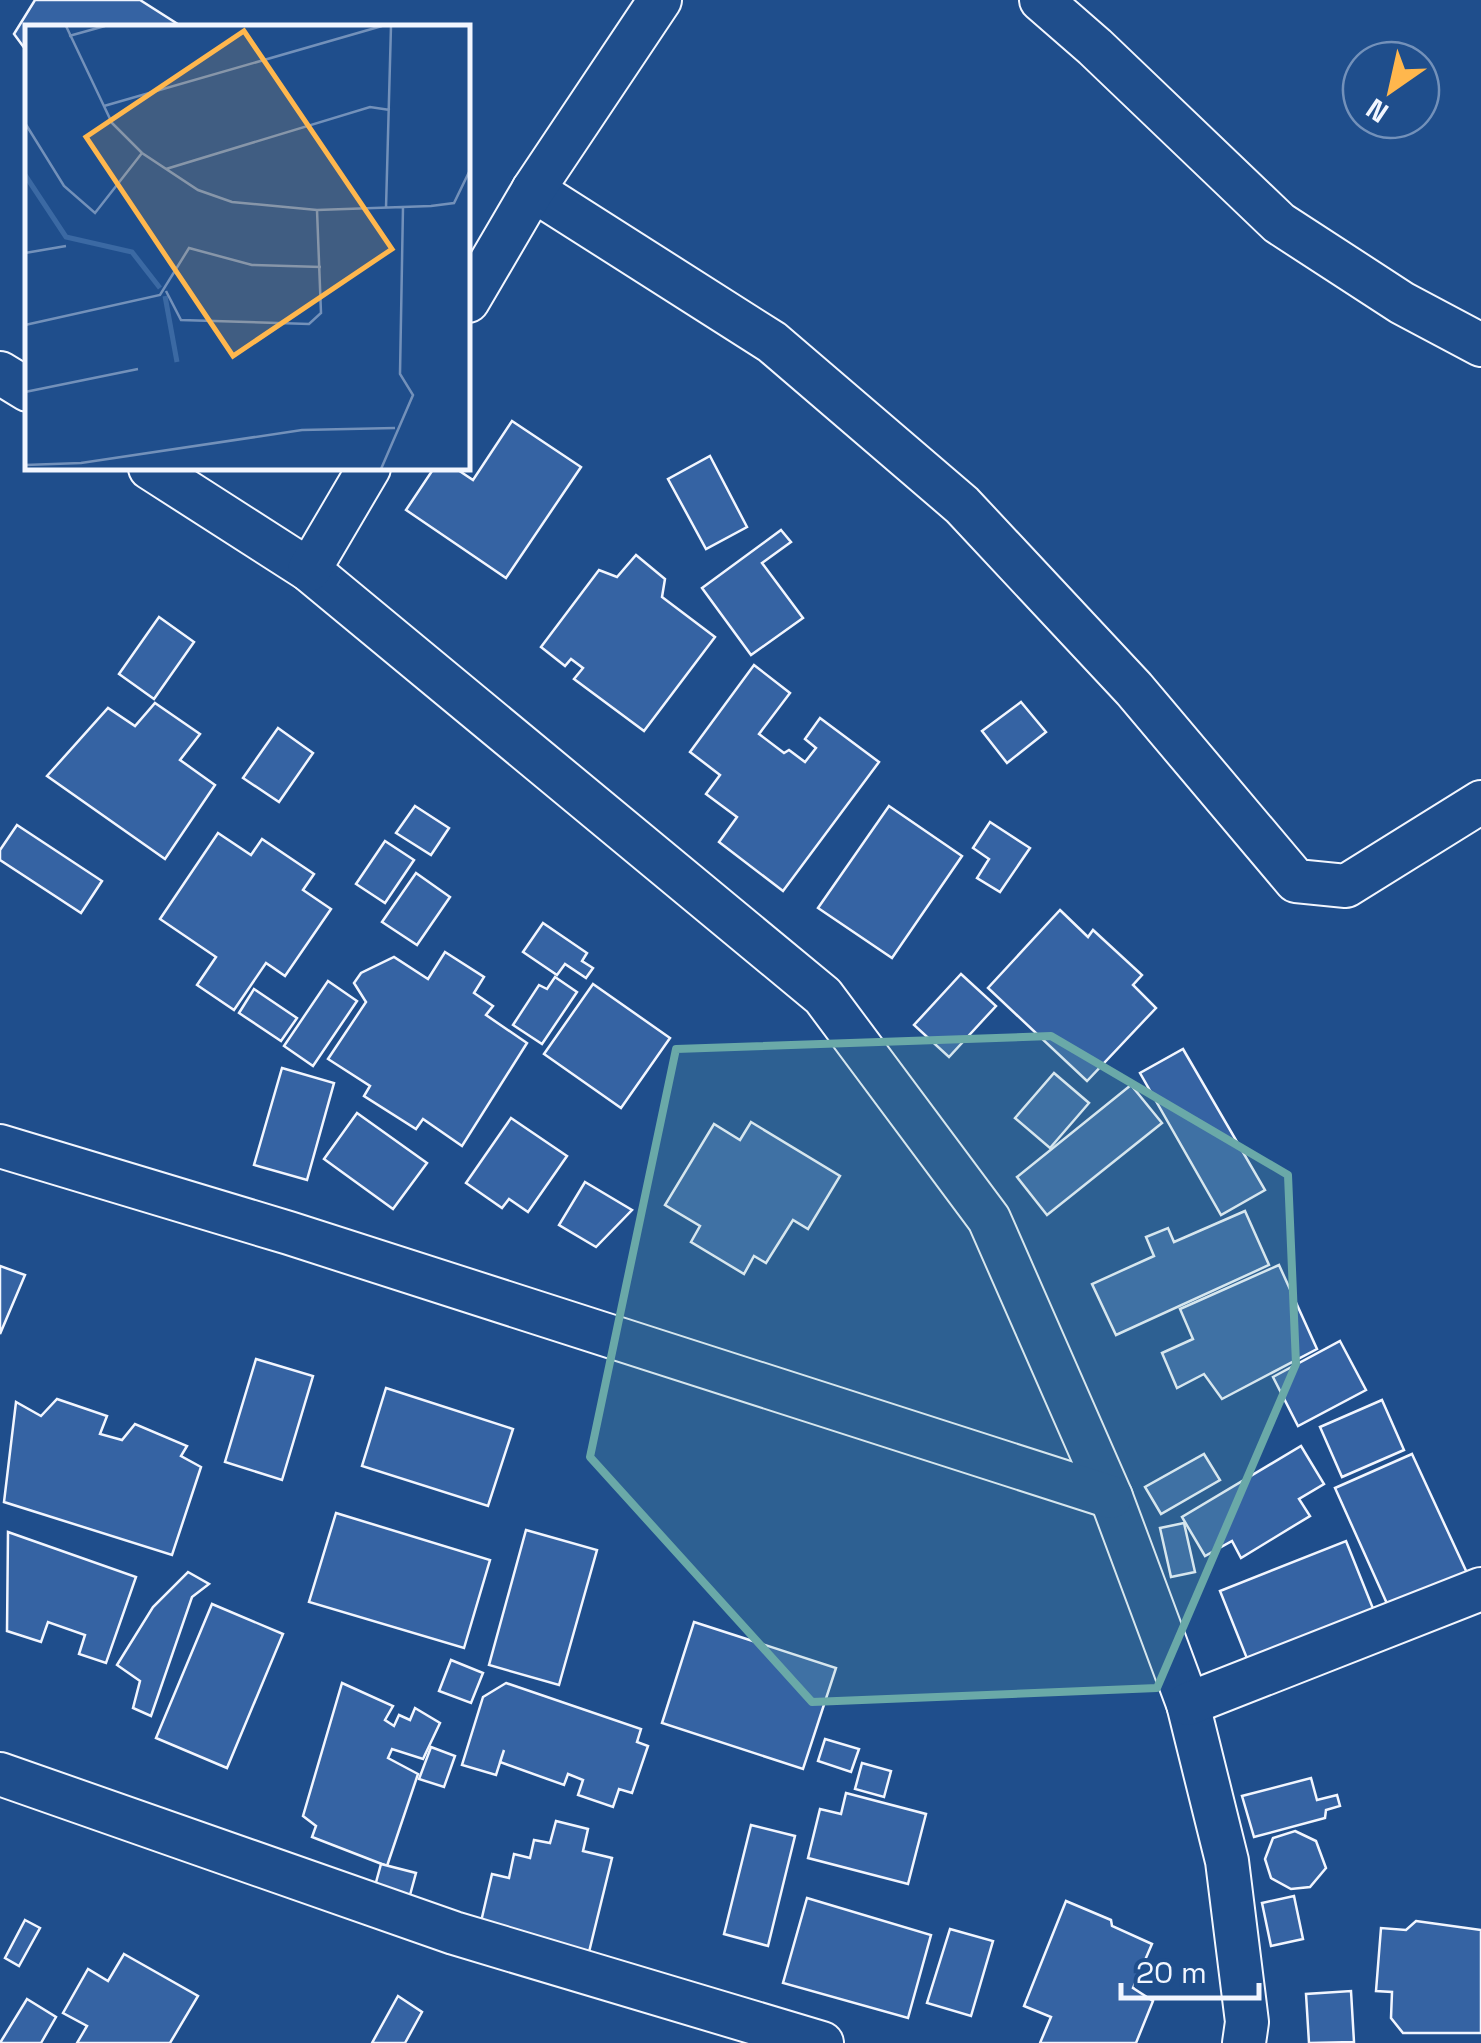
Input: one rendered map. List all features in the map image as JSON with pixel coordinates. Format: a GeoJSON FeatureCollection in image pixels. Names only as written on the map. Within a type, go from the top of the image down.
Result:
{"type":"FeatureCollection","features":[{"type":"Feature","properties":{"kind":"street"},"geometry":{"type":"LineString","coordinates":[[470,298],[533,190],[660,0]]}},
{"type":"Feature","properties":{"kind":"street"},"geometry":{"type":"LineString","coordinates":[[1041,0],[1280,223],[1402,303],[1481,344]]}},
{"type":"Feature","properties":{"kind":"street"},"geometry":{"type":"LineString","coordinates":[[533,190],[772,342],[962,504],[1134,689],[1296,881],[1346,886],[1481,802]]}},
{"type":"Feature","properties":{"kind":"street"},"geometry":{"type":"LineString","coordinates":[[0,373],[25,388]]}},
{"type":"Feature","properties":{"kind":"street"},"geometry":{"type":"LineString","coordinates":[[153,470],[309,570],[823,996],[988,1220],[1110,1497],[1188,1704],[1227,1861],[1247,2022],[1244,2043]]}},
{"type":"Feature","properties":{"kind":"street"},"geometry":{"type":"LineString","coordinates":[[309,570],[368,470]]}},
{"type":"Feature","properties":{"kind":"street"},"geometry":{"type":"LineString","coordinates":[[0,1146],[289,1234],[1110,1497]]}},
{"type":"Feature","properties":{"kind":"street"},"geometry":{"type":"LineString","coordinates":[[1188,1704],[1481,1589]]}},
{"type":"Feature","properties":{"kind":"street"},"geometry":{"type":"LineString","coordinates":[[0,1774],[454,1933],[822,2043]]}},
{"type":"Feature","properties":{"kind":"highlighted area"},"geometry":{"type":"Polygon","coordinates":[[[1051,1036],[1288,1175],[1296,1364],[1157,1688],[812,1702],[590,1457],[676,1049],[1051,1036]]]}},
{"type":"Feature","properties":{"kind":"building"},"geometry":{"type":"Polygon","coordinates":[[[35,0],[140,0],[179,25],[25,25],[25,49],[14,34],[35,0]]]}},
{"type":"Feature","properties":{"kind":"building"},"geometry":{"type":"Polygon","coordinates":[[[512,421],[581,467],[506,578],[406,510],[433,470],[458,470],[473,480],[512,421]]]}},
{"type":"Feature","properties":{"kind":"building"},"geometry":{"type":"Polygon","coordinates":[[[710,456],[747,527],[706,549],[668,479],[710,456]]]}},
{"type":"Feature","properties":{"kind":"building"},"geometry":{"type":"Polygon","coordinates":[[[781,530],[791,542],[762,563],[803,618],[751,655],[702,588],[781,530]]]}},
{"type":"Feature","properties":{"kind":"building"},"geometry":{"type":"Polygon","coordinates":[[[636,555],[665,579],[662,597],[715,637],[644,731],[574,679],[583,668],[571,659],[565,666],[541,647],[599,570],[617,577],[636,555]]]}},
{"type":"Feature","properties":{"kind":"building"},"geometry":{"type":"Polygon","coordinates":[[[159,617],[194,642],[154,699],[119,674],[159,617]]]}},
{"type":"Feature","properties":{"kind":"building"},"geometry":{"type":"Polygon","coordinates":[[[754,665],[790,693],[759,734],[784,753],[789,750],[805,762],[816,748],[805,739],[820,718],[879,762],[783,891],[719,842],[737,817],[706,794],[720,775],[690,752],[754,665]]]}},
{"type":"Feature","properties":{"kind":"building"},"geometry":{"type":"Polygon","coordinates":[[[1021,702],[1046,732],[1007,763],[982,731],[1021,702]]]}},
{"type":"Feature","properties":{"kind":"building"},"geometry":{"type":"Polygon","coordinates":[[[155,703],[200,734],[180,760],[215,785],[165,859],[47,776],[108,708],[135,726],[155,703]]]}},
{"type":"Feature","properties":{"kind":"building"},"geometry":{"type":"Polygon","coordinates":[[[278,728],[313,753],[279,802],[243,778],[278,728]]]}},
{"type":"Feature","properties":{"kind":"building"},"geometry":{"type":"Polygon","coordinates":[[[415,806],[449,828],[431,855],[396,833],[415,806]]]}},
{"type":"Feature","properties":{"kind":"building"},"geometry":{"type":"Polygon","coordinates":[[[889,806],[962,856],[892,958],[818,908],[889,806]]]}},
{"type":"Feature","properties":{"kind":"building"},"geometry":{"type":"Polygon","coordinates":[[[990,822],[1030,848],[1000,892],[977,878],[989,859],[973,848],[990,822]]]}},
{"type":"Feature","properties":{"kind":"building"},"geometry":{"type":"Polygon","coordinates":[[[17,825],[102,881],[81,913],[0,860],[0,850],[17,825]]]}},
{"type":"Feature","properties":{"kind":"building"},"geometry":{"type":"Polygon","coordinates":[[[218,833],[251,855],[262,839],[314,874],[303,890],[331,909],[285,976],[266,963],[234,1010],[197,985],[216,957],[160,919],[218,833]]]}},
{"type":"Feature","properties":{"kind":"building"},"geometry":{"type":"Polygon","coordinates":[[[385,841],[414,860],[385,903],[356,884],[385,841]]]}},
{"type":"Feature","properties":{"kind":"building"},"geometry":{"type":"Polygon","coordinates":[[[416,873],[450,897],[417,945],[382,922],[416,873]]]}},
{"type":"Feature","properties":{"kind":"building"},"geometry":{"type":"Polygon","coordinates":[[[1060,910],[1088,937],[1093,930],[1142,975],[1133,985],[1156,1008],[1087,1081],[988,988],[1060,910]]]}},
{"type":"Feature","properties":{"kind":"building"},"geometry":{"type":"Polygon","coordinates":[[[543,923],[587,953],[582,961],[593,968],[586,978],[565,964],[557,975],[523,952],[543,923]]]}},
{"type":"Feature","properties":{"kind":"building"},"geometry":{"type":"Polygon","coordinates":[[[445,952],[484,977],[474,993],[493,1006],[486,1015],[527,1043],[462,1146],[423,1119],[416,1129],[364,1096],[370,1086],[328,1059],[366,1002],[354,983],[361,973],[394,957],[428,979],[445,952]]]}},
{"type":"Feature","properties":{"kind":"building"},"geometry":{"type":"Polygon","coordinates":[[[961,974],[996,1006],[949,1057],[914,1025],[961,974]]]}},
{"type":"Feature","properties":{"kind":"building"},"geometry":{"type":"Polygon","coordinates":[[[555,977],[577,992],[542,1044],[513,1025],[539,985],[547,989],[555,977]]]}},
{"type":"Feature","properties":{"kind":"building"},"geometry":{"type":"Polygon","coordinates":[[[328,981],[357,1001],[313,1066],[284,1046],[328,981]]]}},
{"type":"Feature","properties":{"kind":"building"},"geometry":{"type":"Polygon","coordinates":[[[593,984],[670,1038],[621,1108],[544,1054],[593,984]]]}},
{"type":"Feature","properties":{"kind":"building"},"geometry":{"type":"Polygon","coordinates":[[[254,989],[297,1018],[281,1041],[239,1013],[254,989]]]}},
{"type":"Feature","properties":{"kind":"building"},"geometry":{"type":"Polygon","coordinates":[[[1183,1049],[1265,1190],[1221,1215],[1140,1073],[1183,1049]]]}},
{"type":"Feature","properties":{"kind":"building"},"geometry":{"type":"Polygon","coordinates":[[[282,1068],[334,1083],[307,1180],[254,1165],[282,1068]]]}},
{"type":"Feature","properties":{"kind":"building"},"geometry":{"type":"Polygon","coordinates":[[[1054,1073],[1089,1103],[1050,1148],[1015,1118],[1054,1073]]]}},
{"type":"Feature","properties":{"kind":"building"},"geometry":{"type":"Polygon","coordinates":[[[1131,1085],[1162,1123],[1047,1215],[1017,1177],[1131,1085]]]}},
{"type":"Feature","properties":{"kind":"building"},"geometry":{"type":"Polygon","coordinates":[[[357,1113],[427,1163],[393,1209],[324,1159],[357,1113]]]}},
{"type":"Feature","properties":{"kind":"building"},"geometry":{"type":"Polygon","coordinates":[[[511,1118],[567,1156],[528,1212],[509,1199],[502,1208],[466,1183],[511,1118]]]}},
{"type":"Feature","properties":{"kind":"building"},"geometry":{"type":"Polygon","coordinates":[[[751,1122],[840,1176],[808,1229],[793,1220],[766,1263],[754,1256],[744,1274],[691,1242],[700,1226],[665,1205],[714,1124],[740,1140],[751,1122]]]}},
{"type":"Feature","properties":{"kind":"building"},"geometry":{"type":"Polygon","coordinates":[[[585,1182],[632,1210],[596,1247],[559,1225],[585,1182]]]}},
{"type":"Feature","properties":{"kind":"building"},"geometry":{"type":"Polygon","coordinates":[[[1245,1211],[1269,1265],[1116,1335],[1092,1284],[1154,1256],[1146,1237],[1168,1228],[1174,1242],[1245,1211]]]}},
{"type":"Feature","properties":{"kind":"building"},"geometry":{"type":"Polygon","coordinates":[[[1279,1265],[1317,1349],[1222,1399],[1204,1374],[1177,1388],[1162,1353],[1193,1339],[1180,1309],[1279,1265]]]}},
{"type":"Feature","properties":{"kind":"building"},"geometry":{"type":"Polygon","coordinates":[[[0,1266],[25,1275],[0,1334],[0,1266]]]}},
{"type":"Feature","properties":{"kind":"building"},"geometry":{"type":"Polygon","coordinates":[[[1340,1341],[1366,1390],[1298,1426],[1273,1377],[1340,1341]]]}},
{"type":"Feature","properties":{"kind":"building"},"geometry":{"type":"Polygon","coordinates":[[[256,1359],[313,1376],[282,1480],[225,1462],[256,1359]]]}},
{"type":"Feature","properties":{"kind":"building"},"geometry":{"type":"Polygon","coordinates":[[[386,1388],[513,1429],[488,1506],[362,1466],[386,1388]]]}},
{"type":"Feature","properties":{"kind":"building"},"geometry":{"type":"Polygon","coordinates":[[[57,1399],[107,1416],[100,1434],[122,1440],[135,1424],[187,1446],[181,1456],[201,1467],[172,1555],[4,1502],[16,1402],[41,1416],[57,1399]]]}},
{"type":"Feature","properties":{"kind":"building"},"geometry":{"type":"Polygon","coordinates":[[[1382,1400],[1404,1450],[1342,1477],[1320,1427],[1382,1400]]]}},
{"type":"Feature","properties":{"kind":"building"},"geometry":{"type":"Polygon","coordinates":[[[1301,1446],[1324,1484],[1299,1499],[1310,1516],[1241,1558],[1232,1541],[1205,1556],[1182,1517],[1301,1446]]]}},
{"type":"Feature","properties":{"kind":"building"},"geometry":{"type":"Polygon","coordinates":[[[1204,1454],[1220,1480],[1161,1514],[1145,1487],[1204,1454]]]}},
{"type":"Feature","properties":{"kind":"building"},"geometry":{"type":"Polygon","coordinates":[[[1412,1454],[1467,1573],[1389,1608],[1335,1488],[1412,1454]]]}},
{"type":"Feature","properties":{"kind":"building"},"geometry":{"type":"Polygon","coordinates":[[[336,1513],[490,1560],[464,1648],[309,1602],[336,1513]]]}},
{"type":"Feature","properties":{"kind":"building"},"geometry":{"type":"Polygon","coordinates":[[[1184,1523],[1195,1572],[1171,1577],[1160,1528],[1184,1523]]]}},
{"type":"Feature","properties":{"kind":"building"},"geometry":{"type":"Polygon","coordinates":[[[526,1530],[597,1550],[559,1685],[489,1665],[526,1530]]]}},
{"type":"Feature","properties":{"kind":"building"},"geometry":{"type":"Polygon","coordinates":[[[8,1532],[136,1577],[106,1663],[79,1654],[85,1635],[48,1622],[41,1642],[7,1631],[8,1532]]]}},
{"type":"Feature","properties":{"kind":"building"},"geometry":{"type":"Polygon","coordinates":[[[1346,1541],[1378,1621],[1252,1671],[1220,1591],[1346,1541]]]}},
{"type":"Feature","properties":{"kind":"building"},"geometry":{"type":"Polygon","coordinates":[[[188,1572],[209,1584],[192,1597],[151,1716],[133,1708],[140,1681],[117,1665],[153,1607],[188,1572]]]}},
{"type":"Feature","properties":{"kind":"building"},"geometry":{"type":"Polygon","coordinates":[[[212,1604],[283,1634],[227,1768],[156,1738],[212,1604]]]}},
{"type":"Feature","properties":{"kind":"building"},"geometry":{"type":"Polygon","coordinates":[[[694,1622],[836,1668],[803,1769],[662,1723],[694,1622]]]}},
{"type":"Feature","properties":{"kind":"building"},"geometry":{"type":"Polygon","coordinates":[[[451,1660],[483,1673],[471,1703],[439,1691],[451,1660]]]}},
{"type":"Feature","properties":{"kind":"building"},"geometry":{"type":"Polygon","coordinates":[[[342,1683],[393,1706],[385,1720],[394,1726],[399,1715],[410,1720],[415,1708],[440,1723],[423,1759],[392,1749],[388,1758],[418,1774],[387,1866],[312,1837],[316,1826],[303,1816],[342,1683]]]}},
{"type":"Feature","properties":{"kind":"building"},"geometry":{"type":"Polygon","coordinates":[[[506,1683],[641,1729],[637,1742],[648,1746],[632,1793],[619,1789],[613,1807],[578,1795],[583,1780],[568,1774],[564,1785],[500,1762],[496,1775],[462,1765],[483,1697],[506,1683]]]}},
{"type":"Feature","properties":{"kind":"building"},"geometry":{"type":"Polygon","coordinates":[[[825,1739],[859,1749],[851,1772],[818,1761],[825,1739]]]}},
{"type":"Feature","properties":{"kind":"building"},"geometry":{"type":"Polygon","coordinates":[[[431,1747],[455,1756],[444,1787],[419,1779],[431,1747]]]}},
{"type":"Feature","properties":{"kind":"building"},"geometry":{"type":"Polygon","coordinates":[[[862,1763],[891,1771],[884,1797],[855,1789],[862,1763]]]}},
{"type":"Feature","properties":{"kind":"building"},"geometry":{"type":"Polygon","coordinates":[[[1311,1778],[1317,1800],[1337,1795],[1340,1806],[1326,1810],[1325,1818],[1254,1837],[1242,1796],[1311,1778]]]}},
{"type":"Feature","properties":{"kind":"building"},"geometry":{"type":"Polygon","coordinates":[[[846,1793],[926,1814],[908,1884],[808,1858],[820,1809],[841,1814],[846,1793]]]}},
{"type":"Feature","properties":{"kind":"building"},"geometry":{"type":"Polygon","coordinates":[[[556,1821],[588,1829],[583,1851],[612,1858],[589,1952],[480,1926],[492,1874],[509,1878],[514,1854],[530,1858],[534,1840],[550,1843],[556,1821]]]}},
{"type":"Feature","properties":{"kind":"building"},"geometry":{"type":"Polygon","coordinates":[[[751,1825],[795,1836],[768,1946],[724,1934],[751,1825]]]}},
{"type":"Feature","properties":{"kind":"building"},"geometry":{"type":"Polygon","coordinates":[[[1295,1831],[1316,1841],[1326,1868],[1310,1887],[1291,1889],[1271,1878],[1265,1859],[1273,1838],[1295,1831]]]}},
{"type":"Feature","properties":{"kind":"building"},"geometry":{"type":"Polygon","coordinates":[[[381,1864],[416,1873],[410,1895],[375,1886],[381,1864]]]}},
{"type":"Feature","properties":{"kind":"building"},"geometry":{"type":"Polygon","coordinates":[[[1294,1896],[1303,1939],[1271,1946],[1262,1903],[1294,1896]]]}},
{"type":"Feature","properties":{"kind":"building"},"geometry":{"type":"Polygon","coordinates":[[[807,1898],[931,1935],[908,2018],[783,1983],[807,1898]]]}},
{"type":"Feature","properties":{"kind":"building"},"geometry":{"type":"Polygon","coordinates":[[[1066,1901],[1111,1920],[1112,1926],[1152,1944],[1133,1988],[1153,2001],[1136,2043],[1040,2043],[1051,2017],[1024,2006],[1066,1901]]]}},
{"type":"Feature","properties":{"kind":"building"},"geometry":{"type":"Polygon","coordinates":[[[25,1920],[40,1928],[19,1966],[5,1958],[25,1920]]]}},
{"type":"Feature","properties":{"kind":"building"},"geometry":{"type":"Polygon","coordinates":[[[1416,1921],[1481,1930],[1481,2033],[1403,2033],[1391,2018],[1392,1992],[1376,1991],[1381,1928],[1406,1930],[1416,1921]]]}},
{"type":"Feature","properties":{"kind":"building"},"geometry":{"type":"Polygon","coordinates":[[[950,1929],[993,1941],[971,2016],[927,2003],[950,1929]]]}},
{"type":"Feature","properties":{"kind":"building"},"geometry":{"type":"Polygon","coordinates":[[[124,1954],[198,1996],[170,2043],[77,2043],[87,2026],[63,2013],[88,1969],[108,1981],[124,1954]]]}},
{"type":"Feature","properties":{"kind":"building"},"geometry":{"type":"Polygon","coordinates":[[[1351,1991],[1354,2042],[1309,2043],[1306,1994],[1351,1991]]]}},
{"type":"Feature","properties":{"kind":"building"},"geometry":{"type":"Polygon","coordinates":[[[398,1996],[422,2012],[405,2043],[372,2043],[398,1996]]]}},
{"type":"Feature","properties":{"kind":"building"},"geometry":{"type":"Polygon","coordinates":[[[27,1999],[56,2017],[41,2043],[0,2043],[27,1999]]]}}]}
